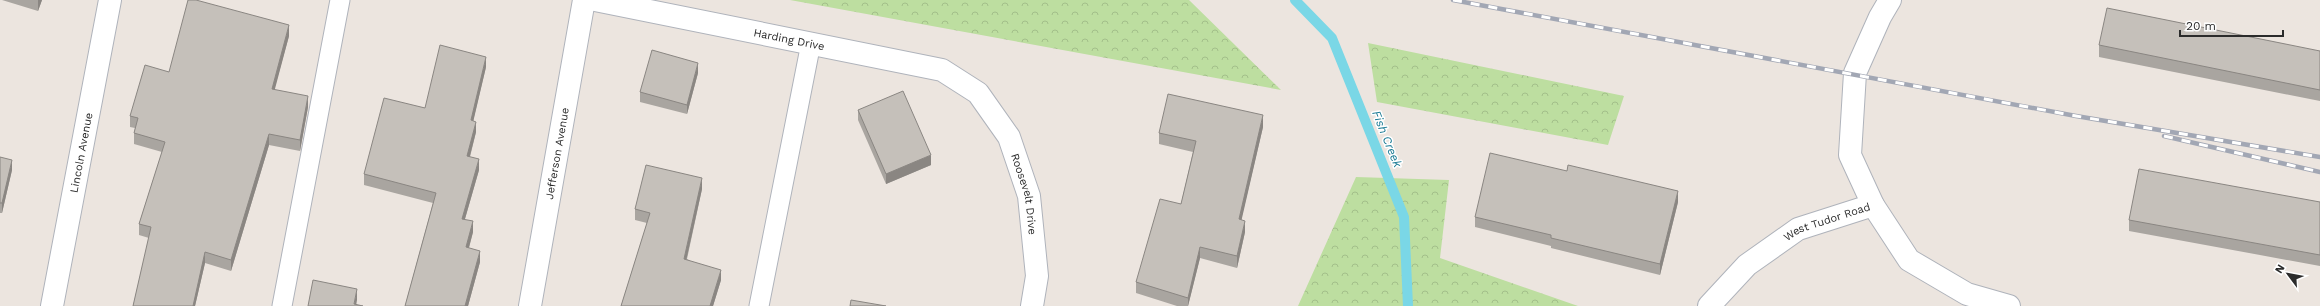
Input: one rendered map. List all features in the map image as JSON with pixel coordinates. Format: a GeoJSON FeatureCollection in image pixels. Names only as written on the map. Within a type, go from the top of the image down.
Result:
{"type":"FeatureCollection","features":[{"type":"Feature","properties":{"kind":"street","name":"Lincoln Avenue"},"geometry":{"type":"LineString","coordinates":[[52,306],[110,0]]}},
{"type":"Feature","properties":{"kind":"street","name":"Jefferson Avenue"},"geometry":{"type":"LineString","coordinates":[[530,306],[584,0]]}},
{"type":"Feature","properties":{"kind":"street","name":"Harding Drive"},"geometry":{"type":"LineString","coordinates":[[595,0],[942,70],[978,93]]}},
{"type":"Feature","properties":{"kind":"street","name":"West Tudor Road"},"geometry":{"type":"LineString","coordinates":[[1709,306],[1747,265],[1798,229],[1873,205],[1850,155],[1855,73],[1880,17],[1890,0]]}},
{"type":"Feature","properties":{"kind":"street","name":"Roosevelt Drive"},"geometry":{"type":"LineString","coordinates":[[978,93],[1009,137],[1029,196],[1037,276],[1032,306]]}},
{"type":"Feature","properties":{"kind":"street"},"geometry":{"type":"LineString","coordinates":[[1873,205],[1909,260],[1967,294],[2009,306]]}},
{"type":"Feature","properties":{"kind":"lane"},"geometry":{"type":"LineString","coordinates":[[282,306],[340,0]]}},
{"type":"Feature","properties":{"kind":"lane"},"geometry":{"type":"LineString","coordinates":[[759,306],[811,43]]}},
{"type":"Feature","properties":{"kind":"green space"},"geometry":{"type":"Polygon","coordinates":[[[790,0],[1189,0],[1281,90],[790,0]]]}},
{"type":"Feature","properties":{"kind":"green space"},"geometry":{"type":"Polygon","coordinates":[[[1368,43],[1624,96],[1608,145],[1377,102],[1368,43]]]}},
{"type":"Feature","properties":{"kind":"green space"},"geometry":{"type":"Polygon","coordinates":[[[1356,177],[1449,180],[1440,258],[1578,306],[1298,306],[1356,177]]]}},
{"type":"Feature","properties":{"kind":"building"},"geometry":{"type":"Polygon","coordinates":[[[188,0],[196,0],[289,25],[272,89],[308,96],[300,140],[269,134],[231,260],[205,252],[193,306],[133,306],[151,227],[139,224],[165,142],[134,133],[138,118],[130,116],[145,65],[169,72],[188,0]]]}},
{"type":"Feature","properties":{"kind":"building"},"geometry":{"type":"Polygon","coordinates":[[[2107,8],[2320,51],[2320,90],[2099,45],[2107,8]]]}},
{"type":"Feature","properties":{"kind":"building"},"geometry":{"type":"Polygon","coordinates":[[[440,45],[486,57],[471,120],[476,122],[467,156],[479,159],[462,219],[473,221],[466,247],[480,251],[465,306],[405,306],[436,193],[364,174],[384,98],[425,108],[440,45]]]}},
{"type":"Feature","properties":{"kind":"building"},"geometry":{"type":"Polygon","coordinates":[[[652,50],[698,63],[687,105],[640,92],[652,50]]]}},
{"type":"Feature","properties":{"kind":"building"},"geometry":{"type":"Polygon","coordinates":[[[903,91],[931,155],[886,174],[858,110],[903,91]]]}},
{"type":"Feature","properties":{"kind":"building"},"geometry":{"type":"Polygon","coordinates":[[[1168,94],[1263,115],[1239,219],[1245,221],[1237,256],[1200,247],[1188,298],[1136,282],[1160,199],[1181,204],[1196,141],[1159,133],[1168,94]]]}},
{"type":"Feature","properties":{"kind":"building"},"geometry":{"type":"Polygon","coordinates":[[[1490,153],[1567,171],[1568,165],[1678,191],[1660,264],[1551,238],[1551,235],[1475,217],[1490,153]]]}},
{"type":"Feature","properties":{"kind":"building"},"geometry":{"type":"Polygon","coordinates":[[[0,157],[12,160],[2,203],[0,203],[0,157]]]}},
{"type":"Feature","properties":{"kind":"building"},"geometry":{"type":"Polygon","coordinates":[[[646,165],[702,178],[684,259],[721,270],[710,306],[621,306],[650,213],[635,209],[646,165]]]}},
{"type":"Feature","properties":{"kind":"building"},"geometry":{"type":"Polygon","coordinates":[[[2139,169],[2320,202],[2320,255],[2129,220],[2139,169]]]}},
{"type":"Feature","properties":{"kind":"building"},"geometry":{"type":"Polygon","coordinates":[[[313,280],[357,289],[354,304],[363,306],[308,306],[313,280]]]}},
{"type":"Feature","properties":{"kind":"building"},"geometry":{"type":"Polygon","coordinates":[[[851,300],[886,306],[850,306],[851,300]]]}},
{"type":"Feature","properties":{"kind":"waterway","name":"Fish Creek"},"geometry":{"type":"LineString","coordinates":[[1295,0],[1332,38],[1404,217],[1408,306]]}},
{"type":"Feature","properties":{"kind":"railway"},"geometry":{"type":"LineString","coordinates":[[1453,0],[2076,116],[2320,157]]}},
{"type":"Feature","properties":{"kind":"railway"},"geometry":{"type":"LineString","coordinates":[[2164,136],[2320,172]]}}]}
